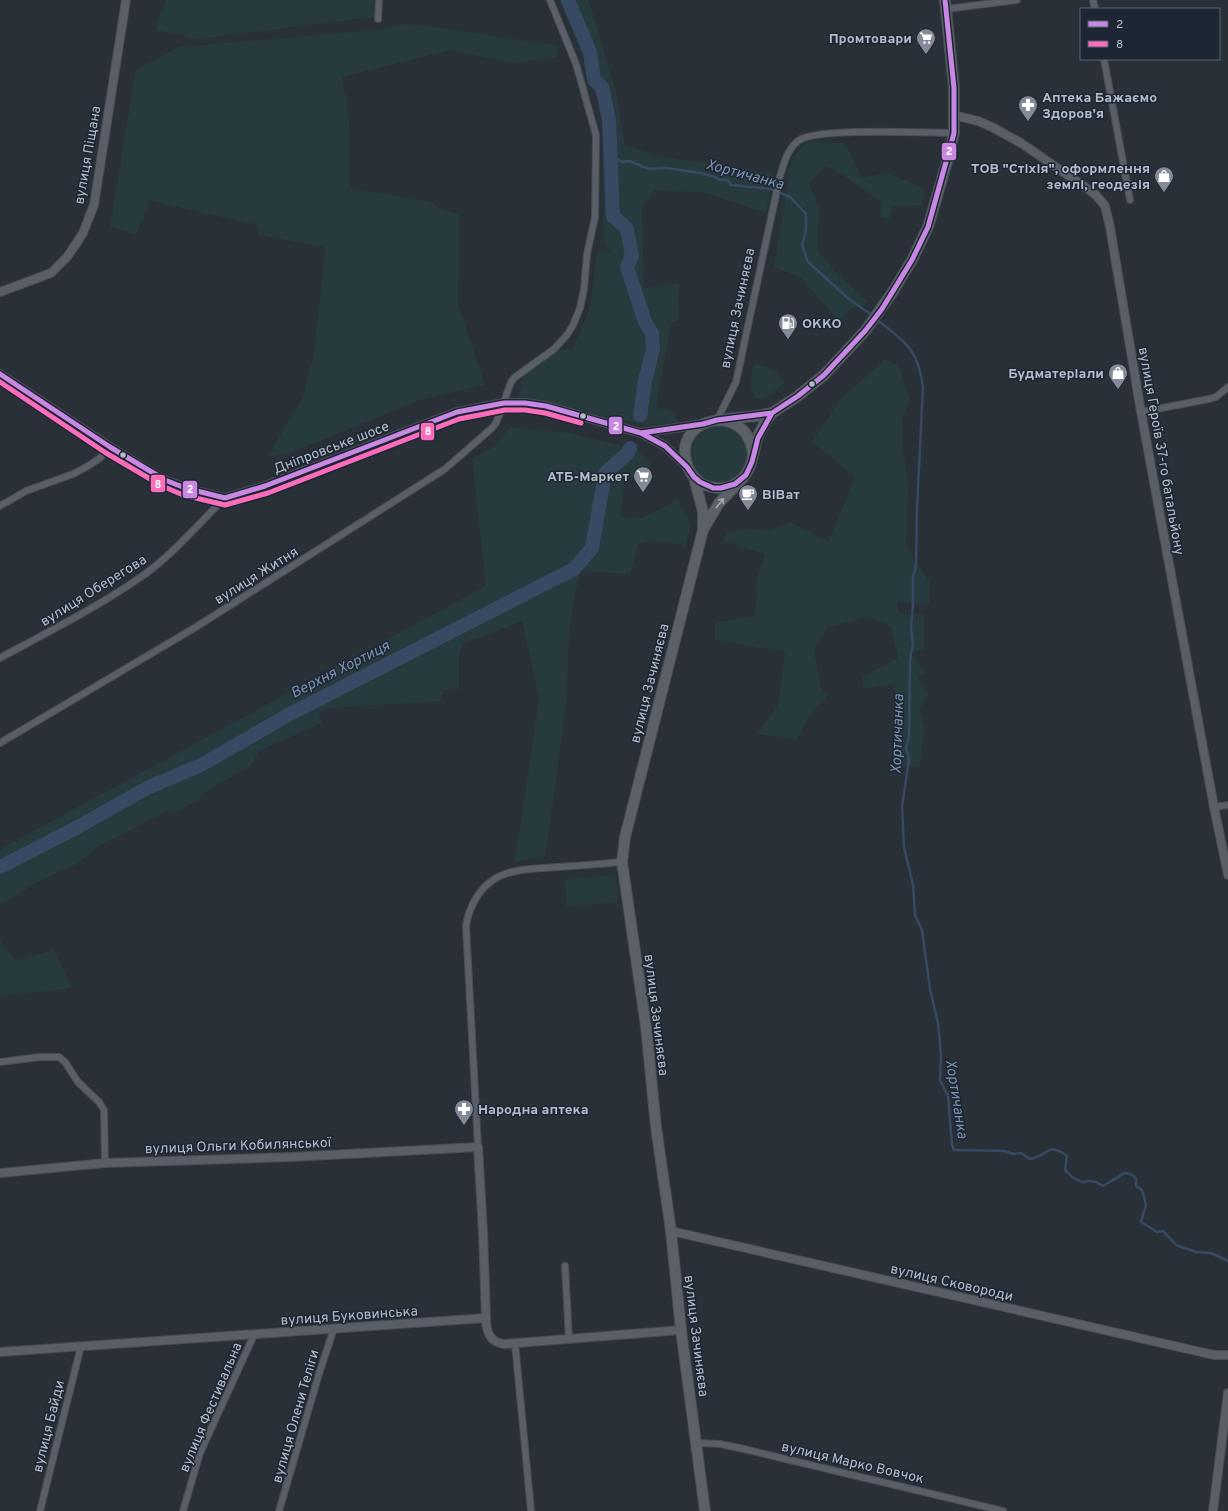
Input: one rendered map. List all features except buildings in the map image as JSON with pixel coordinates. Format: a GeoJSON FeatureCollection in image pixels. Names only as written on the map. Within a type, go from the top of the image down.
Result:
{"type":"FeatureCollection","features":[{"type":"Feature","properties":{"kind":"main road"},"geometry":{"type":"LineString","coordinates":[[703,530],[703,512],[694,477],[687,466],[685,452],[692,433],[703,424],[717,420],[772,413],[798,396],[824,375],[865,331],[882,309],[912,260],[928,228],[954,134],[954,88],[946,4]]}},
{"type":"Feature","properties":{"kind":"main road"},"geometry":{"type":"LineString","coordinates":[[703,530],[719,503],[750,469],[758,438],[772,413]]}},
{"type":"Feature","properties":{"kind":"main road"},"geometry":{"type":"LineString","coordinates":[[717,420],[731,422],[743,429],[751,441],[753,455]]}},
{"type":"Feature","properties":{"kind":"main road"},"geometry":{"type":"LineString","coordinates":[[694,477],[706,486],[713,488],[728,487],[741,480]]}},
{"type":"Feature","properties":{"kind":"main road","name":"вулиця Зачиняєва"},"geometry":{"type":"LineString","coordinates":[[703,530],[625,837],[622,862],[646,1027],[656,1127],[671,1231],[681,1330],[705,1511]]}},
{"type":"Feature","properties":{"kind":"street","name":"вулиця Піщана"},"geometry":{"type":"LineString","coordinates":[[0,292],[51,273],[67,257],[83,233],[94,205],[126,0]]}},
{"type":"Feature","properties":{"kind":"street"},"geometry":{"type":"LineString","coordinates":[[378,19],[379,0]]}},
{"type":"Feature","properties":{"kind":"street","name":"вулиця Житня"},"geometry":{"type":"LineString","coordinates":[[0,743],[196,627],[445,469],[496,423],[504,403],[509,384],[514,378],[550,354],[567,336],[580,308],[584,289],[587,254],[595,217],[595,130],[572,54],[550,0]]}},
{"type":"Feature","properties":{"kind":"street"},"geometry":{"type":"LineString","coordinates":[[946,4],[1017,0]]}},
{"type":"Feature","properties":{"kind":"street"},"geometry":{"type":"LineString","coordinates":[[1104,60],[1130,200]]}},
{"type":"Feature","properties":{"kind":"street","name":"вулиця Героїв 37-го батальйону"},"geometry":{"type":"LineString","coordinates":[[954,116],[978,121],[1021,143],[1085,187],[1105,206],[1141,412],[1214,807],[1228,875]]}},
{"type":"Feature","properties":{"kind":"street","name":"вулиця Зачиняєва"},"geometry":{"type":"LineString","coordinates":[[717,420],[736,382],[780,176],[788,154],[798,140],[813,135],[886,131],[954,134]]}},
{"type":"Feature","properties":{"kind":"street"},"geometry":{"type":"LineString","coordinates":[[0,374],[110,447],[165,480],[185,488],[225,498]]}},
{"type":"Feature","properties":{"kind":"street"},"geometry":{"type":"LineString","coordinates":[[1141,412],[1216,397],[1228,386]]}},
{"type":"Feature","properties":{"kind":"street","name":"Дніпровське шосе"},"geometry":{"type":"LineString","coordinates":[[225,498],[265,486],[457,412],[504,403],[546,406],[641,433],[665,446],[687,466]]}},
{"type":"Feature","properties":{"kind":"street"},"geometry":{"type":"LineString","coordinates":[[641,433],[703,424]]}},
{"type":"Feature","properties":{"kind":"street"},"geometry":{"type":"LineString","coordinates":[[0,506],[26,491],[73,474],[88,466],[100,458],[110,447]]}},
{"type":"Feature","properties":{"kind":"street","name":"вулиця Оберегова"},"geometry":{"type":"LineString","coordinates":[[0,658],[70,620],[138,579],[176,547],[225,498]]}},
{"type":"Feature","properties":{"kind":"street"},"geometry":{"type":"LineString","coordinates":[[1214,807],[1228,805]]}},
{"type":"Feature","properties":{"kind":"street"},"geometry":{"type":"LineString","coordinates":[[622,862],[521,870],[498,877],[489,883],[476,898],[468,916],[466,926],[483,1232],[486,1318],[488,1332],[495,1342],[504,1344],[681,1330]]}},
{"type":"Feature","properties":{"kind":"street"},"geometry":{"type":"LineString","coordinates":[[0,1062],[40,1057],[59,1057],[65,1062],[78,1082],[104,1110],[105,1163]]}},
{"type":"Feature","properties":{"kind":"street","name":"вулиця Ольги Кобилянської"},"geometry":{"type":"LineString","coordinates":[[0,1173],[105,1163],[292,1157],[478,1147]]}},
{"type":"Feature","properties":{"kind":"street","name":"вулиця Сковороди"},"geometry":{"type":"LineString","coordinates":[[671,1231],[1214,1355],[1228,1355]]}},
{"type":"Feature","properties":{"kind":"street"},"geometry":{"type":"LineString","coordinates":[[565,1266],[569,1339]]}},
{"type":"Feature","properties":{"kind":"street","name":"вулиця Буковинська"},"geometry":{"type":"LineString","coordinates":[[0,1352],[486,1318]]}},
{"type":"Feature","properties":{"kind":"street","name":"вулиця Олени Теліги"},"geometry":{"type":"LineString","coordinates":[[280,1511],[319,1374],[334,1328]]}},
{"type":"Feature","properties":{"kind":"street","name":"вулиця Фестивальна"},"geometry":{"type":"LineString","coordinates":[[183,1511],[200,1453],[254,1335]]}},
{"type":"Feature","properties":{"kind":"street"},"geometry":{"type":"LineString","coordinates":[[515,1343],[531,1511]]}},
{"type":"Feature","properties":{"kind":"street","name":"вулиця Байди"},"geometry":{"type":"LineString","coordinates":[[40,1511],[80,1346]]}},
{"type":"Feature","properties":{"kind":"street"},"geometry":{"type":"LineString","coordinates":[[1213,1511],[1228,1393]]}},
{"type":"Feature","properties":{"kind":"street","name":"вулиця Марко Вовчок"},"geometry":{"type":"LineString","coordinates":[[697,1443],[720,1444],[751,1450],[1003,1511]]}},
{"type":"Feature","properties":{"kind":"green space"},"geometry":{"type":"Polygon","coordinates":[[[166,0],[375,0],[373,17],[197,39],[156,30],[158,20],[166,0]]]}},
{"type":"Feature","properties":{"kind":"green space"},"geometry":{"type":"Polygon","coordinates":[[[559,0],[587,0],[590,4],[616,92],[625,145],[658,156],[774,174],[766,213],[705,193],[655,190],[642,207],[644,288],[680,283],[678,298],[679,320],[671,323],[656,407],[674,412],[679,423],[646,425],[518,399],[526,370],[554,349],[573,350],[590,308],[597,252],[612,253],[603,241],[604,198],[602,114],[582,55],[559,0]]]}},
{"type":"Feature","properties":{"kind":"green space"},"geometry":{"type":"Polygon","coordinates":[[[406,24],[559,46],[557,57],[514,63],[450,50],[342,77],[349,115],[350,189],[430,201],[441,210],[459,214],[458,304],[485,385],[420,400],[293,452],[267,457],[304,395],[309,368],[313,358],[326,247],[259,235],[257,225],[151,201],[136,234],[110,227],[136,70],[178,47],[376,30],[406,24]]]}},
{"type":"Feature","properties":{"kind":"green space"},"geometry":{"type":"Polygon","coordinates":[[[807,142],[844,143],[862,178],[888,173],[925,189],[922,205],[892,206],[889,219],[880,216],[881,202],[843,175],[826,166],[809,184],[819,207],[817,250],[834,270],[868,302],[847,311],[840,322],[800,277],[774,267],[792,158],[807,142]]]}},
{"type":"Feature","properties":{"kind":"green space"},"geometry":{"type":"Polygon","coordinates":[[[884,360],[899,365],[910,400],[902,418],[903,448],[908,487],[906,545],[930,583],[929,604],[897,602],[899,614],[924,614],[924,649],[911,653],[925,673],[918,678],[928,693],[920,708],[924,727],[920,767],[896,763],[895,683],[864,689],[862,677],[898,658],[891,627],[869,617],[826,628],[814,652],[821,688],[828,695],[809,716],[797,740],[757,734],[778,706],[785,652],[715,640],[715,622],[754,617],[757,580],[765,554],[722,541],[726,533],[748,529],[768,531],[790,522],[829,541],[855,477],[812,442],[841,399],[884,360]]]}},
{"type":"Feature","properties":{"kind":"green space"},"geometry":{"type":"Polygon","coordinates":[[[756,364],[770,368],[777,372],[784,383],[769,396],[761,400],[755,398],[751,388],[752,368],[756,364]]]}},
{"type":"Feature","properties":{"kind":"green space"},"geometry":{"type":"Polygon","coordinates":[[[719,424],[730,426],[743,437],[746,442],[748,453],[746,464],[735,477],[730,480],[719,482],[708,480],[695,469],[692,464],[690,453],[692,442],[703,429],[708,426],[719,424]]]}},
{"type":"Feature","properties":{"kind":"green space"},"geometry":{"type":"Polygon","coordinates":[[[510,427],[570,433],[639,450],[653,465],[624,481],[621,517],[642,518],[678,500],[691,525],[686,546],[654,540],[638,544],[630,574],[581,571],[576,589],[569,629],[567,701],[545,857],[515,862],[539,698],[522,621],[463,644],[459,655],[459,689],[443,690],[441,701],[331,708],[319,713],[322,723],[259,751],[250,766],[202,794],[199,800],[175,812],[167,811],[99,846],[75,865],[37,882],[0,906],[0,849],[486,586],[472,458],[495,446],[510,427]]]}},
{"type":"Feature","properties":{"kind":"green space"},"geometry":{"type":"Polygon","coordinates":[[[616,875],[618,902],[567,907],[565,879],[616,875]]]}},
{"type":"Feature","properties":{"kind":"green space"},"geometry":{"type":"Polygon","coordinates":[[[0,939],[15,961],[54,950],[72,988],[0,996],[0,939]]]}},
{"type":"Feature","properties":{"kind":"waterway","name":"Верхня Хортиця"},"geometry":{"type":"LineString","coordinates":[[568,0],[590,52],[594,80],[602,87],[609,120],[613,216],[627,229],[632,256],[627,267],[645,322],[652,333],[653,349],[645,381],[640,415],[641,412]]}},
{"type":"Feature","properties":{"kind":"waterway","name":"Хортичанка"},"geometry":{"type":"LineString","coordinates":[[611,155],[622,162],[629,161],[649,169],[666,168],[700,173],[720,180],[728,180],[731,185],[771,189],[790,197],[806,214],[806,230],[802,245],[808,262],[850,300],[872,315]]}},
{"type":"Feature","properties":{"kind":"waterway","name":"Хортичанка"},"geometry":{"type":"LineString","coordinates":[[876,319],[902,340],[914,354],[918,363],[923,387],[917,508],[916,565],[913,577],[911,628],[913,645],[910,659],[909,737],[906,748],[909,759],[902,807],[904,847],[913,885],[915,915],[922,930],[930,989],[938,1023],[941,1054],[940,1080],[948,1096],[952,1145],[954,1150],[1004,1151],[1014,1154],[1021,1153],[1030,1159],[1048,1151],[1055,1150],[1067,1156],[1065,1170],[1072,1177],[1082,1182],[1096,1182],[1103,1186],[1124,1173],[1130,1174],[1136,1178],[1136,1186],[1142,1190],[1146,1205],[1141,1222],[1157,1232],[1163,1231],[1176,1245],[1196,1252],[1211,1253],[1228,1261]]}},
{"type":"Feature","properties":{"kind":"waterway","name":"Верхня Хортиця"},"geometry":{"type":"LineString","coordinates":[[0,867],[78,827],[147,788],[201,765],[290,714],[574,569],[592,548],[605,473],[628,453],[630,448]]}},
{"type":"Feature","properties":{"kind":"transit line","name":"2"},"geometry":{"type":"LineString","coordinates":[[641,433],[703,424],[717,420],[772,413],[798,396],[824,375],[865,331],[882,309],[912,260],[928,227],[954,133],[954,88],[945,0]]}},
{"type":"Feature","properties":{"kind":"transit line","name":"2"},"geometry":{"type":"LineString","coordinates":[[0,374],[110,447],[165,480],[185,488],[225,498],[265,486],[457,412],[504,403],[525,403],[546,406],[641,433],[665,446],[700,482],[713,488],[721,488],[735,484],[746,475],[752,462],[758,438],[772,413]]}},
{"type":"Feature","properties":{"kind":"transit line","name":"8"},"geometry":{"type":"LineString","coordinates":[[0,382],[106,453],[162,486],[183,495],[225,505],[268,493],[459,419],[505,410],[525,410],[545,413],[581,423]]}},
{"type":"Feature","properties":{"kind":"place","name":"Промтовари"},"geometry":{"type":"Point","coordinates":[926,55]}},
{"type":"Feature","properties":{"kind":"place","name":"Аптека Бажаємо Здоров'я"},"geometry":{"type":"Point","coordinates":[1028,122]}},
{"type":"Feature","properties":{"kind":"place","name":"ТОВ \"Стіхія\", оформлення землі, геодезія"},"geometry":{"type":"Point","coordinates":[1164,193]}},
{"type":"Feature","properties":{"kind":"place","name":"ОККО"},"geometry":{"type":"Point","coordinates":[788,340]}},
{"type":"Feature","properties":{"kind":"place","name":"Будматеріали"},"geometry":{"type":"Point","coordinates":[1118,390]}},
{"type":"Feature","properties":{"kind":"place","name":"АТБ-Маркет"},"geometry":{"type":"Point","coordinates":[643,493]}},
{"type":"Feature","properties":{"kind":"place","name":"ВіВат"},"geometry":{"type":"Point","coordinates":[748,511]}},
{"type":"Feature","properties":{"kind":"place","name":"Народна аптека"},"geometry":{"type":"Point","coordinates":[464,1126]}}]}
